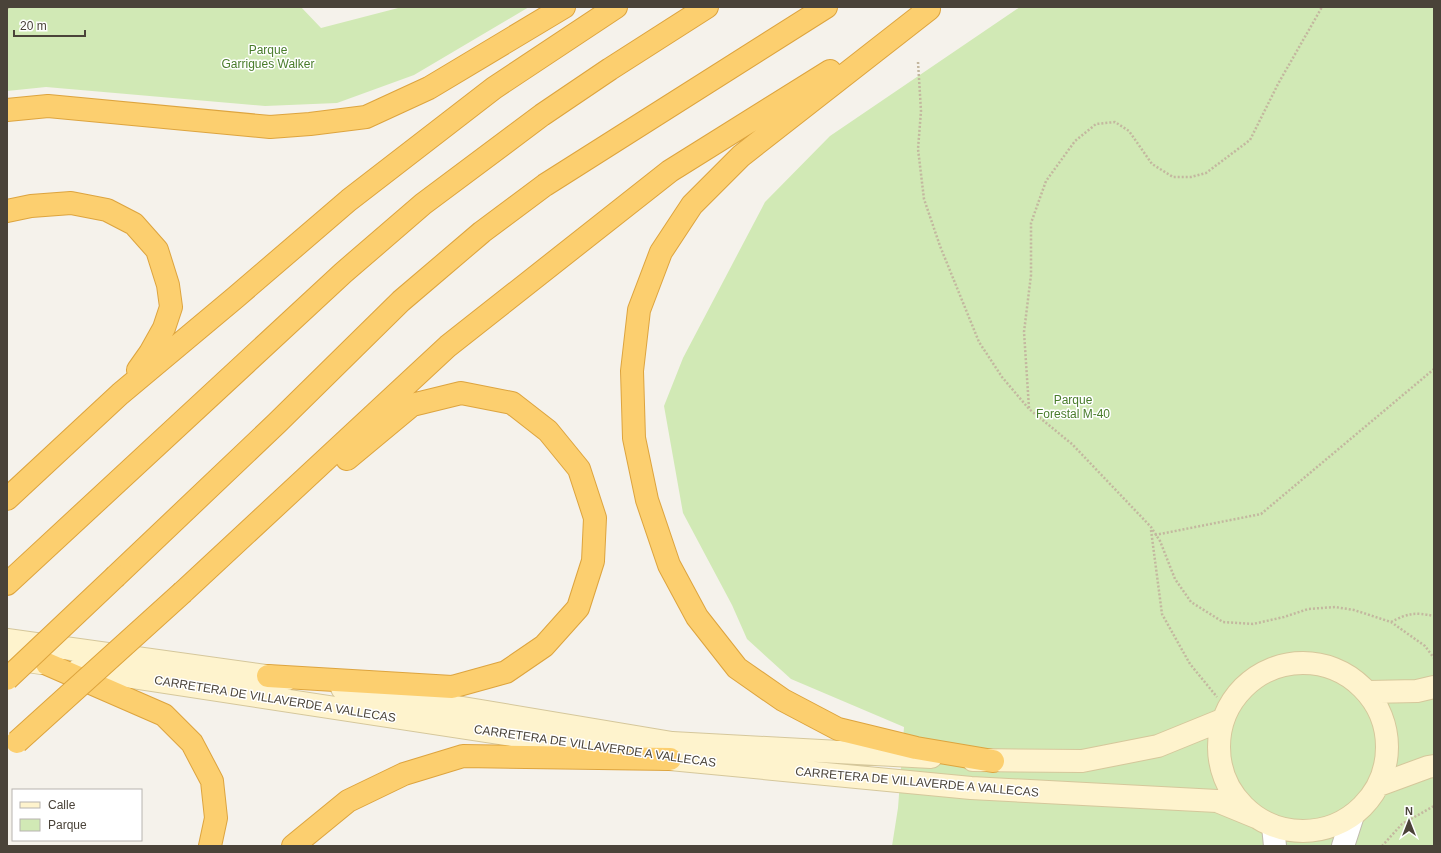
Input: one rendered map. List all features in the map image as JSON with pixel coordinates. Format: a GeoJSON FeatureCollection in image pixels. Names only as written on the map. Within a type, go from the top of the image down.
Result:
{"type":"FeatureCollection","features":[{"type":"Feature","properties":{"kind":"highway"},"geometry":{"type":"LineString","coordinates":[[7,110],[48,106],[270,127],[366,117],[429,88],[564,7]]}},
{"type":"Feature","properties":{"kind":"highway"},"geometry":{"type":"LineString","coordinates":[[7,499],[120,394],[349,200],[494,88],[616,7]]}},
{"type":"Feature","properties":{"kind":"highway"},"geometry":{"type":"LineString","coordinates":[[7,584],[342,274],[422,204],[542,115],[610,69],[707,7]]}},
{"type":"Feature","properties":{"kind":"highway"},"geometry":{"type":"LineString","coordinates":[[7,679],[272,429],[401,301],[482,232],[545,185],[826,7]]}},
{"type":"Feature","properties":{"kind":"highway"},"geometry":{"type":"LineString","coordinates":[[12,746],[184,592],[448,346],[670,171],[931,8]]}},
{"type":"Feature","properties":{"kind":"highway"},"geometry":{"type":"LineString","coordinates":[[931,8],[741,156],[692,205],[661,252],[639,310],[632,371],[634,438],[648,500],[669,565],[697,617],[737,668],[783,700],[838,729],[916,748],[993,761]]}},
{"type":"Feature","properties":{"kind":"highway"},"geometry":{"type":"LineString","coordinates":[[7,211],[31,206],[71,203],[107,210],[134,224],[156,250],[168,285],[171,307],[164,328],[150,353],[120,394]]}},
{"type":"Feature","properties":{"kind":"highway"},"geometry":{"type":"LineString","coordinates":[[252,528],[311,489],[412,405],[460,393],[512,403],[548,430],[580,469],[595,518],[593,561],[578,608],[544,646],[506,672],[452,687],[268,676]]}},
{"type":"Feature","properties":{"kind":"highway"},"geometry":{"type":"LineString","coordinates":[[47,664],[164,715],[192,743],[212,781],[216,818],[210,846]]}},
{"type":"Feature","properties":{"kind":"highway"},"geometry":{"type":"LineString","coordinates":[[293,846],[348,801],[404,774],[463,756],[670,760]]}},
{"type":"Feature","properties":{"kind":"main road","name":"CARRETERA DE VILLAVERDE A VALLECAS"},"geometry":{"type":"LineString","coordinates":[[7,640],[268,676],[672,743],[993,761],[1082,761],[1158,746],[1225,715],[1235,696],[1255,676],[1277,666],[1302,662],[1326,665],[1349,676],[1368,692],[1381,713],[1387,736],[1387,761],[1379,784],[1368,801],[1353,816],[1328,828],[1300,832],[1268,830],[1218,801],[971,788],[670,760],[7,658]]}},
{"type":"Feature","properties":{"kind":"main road"},"geometry":{"type":"LineString","coordinates":[[1368,692],[1417,691],[1434,687]]}},
{"type":"Feature","properties":{"kind":"main road"},"geometry":{"type":"LineString","coordinates":[[1225,715],[1217,747],[1222,774],[1235,799],[1268,830]]}},
{"type":"Feature","properties":{"kind":"main road"},"geometry":{"type":"LineString","coordinates":[[1379,784],[1434,766]]}},
{"type":"Feature","properties":{"kind":"street"},"geometry":{"type":"LineString","coordinates":[[1343,846],[1353,816]]}},
{"type":"Feature","properties":{"kind":"path"},"geometry":{"type":"LineString","coordinates":[[7,8],[11,7]]}},
{"type":"Feature","properties":{"kind":"path"},"geometry":{"type":"LineString","coordinates":[[1029,409],[1024,332],[1031,275],[1032,223],[1046,181],[1076,141],[1096,124],[1115,122],[1129,131],[1152,164],[1172,177],[1191,177],[1206,173],[1250,140],[1278,84],[1322,7]]}},
{"type":"Feature","properties":{"kind":"path"},"geometry":{"type":"LineString","coordinates":[[918,62],[921,111],[918,149],[924,199],[940,246],[979,342],[1002,377],[1029,409],[1072,444],[1151,527],[1160,541],[1175,579],[1191,602],[1224,622],[1252,624],[1308,609],[1335,607],[1354,610],[1391,622],[1425,646],[1434,658]]}},
{"type":"Feature","properties":{"kind":"path"},"geometry":{"type":"LineString","coordinates":[[1156,535],[1261,514],[1434,369]]}},
{"type":"Feature","properties":{"kind":"path"},"geometry":{"type":"LineString","coordinates":[[1151,527],[1162,614],[1190,664],[1225,715]]}},
{"type":"Feature","properties":{"kind":"path"},"geometry":{"type":"LineString","coordinates":[[1391,622],[1403,615],[1418,613],[1434,616]]}},
{"type":"Feature","properties":{"kind":"path"},"geometry":{"type":"LineString","coordinates":[[1382,846],[1402,824],[1434,806]]}},
{"type":"Feature","properties":{"kind":"green space","name":"Parque Garrigues Walker"},"geometry":{"type":"Polygon","coordinates":[[[7,7],[301,7],[321,28],[402,7],[529,7],[414,75],[337,103],[265,106],[46,87],[7,91],[7,7]]]}},
{"type":"Feature","properties":{"kind":"green space","name":"Parque Forestal M-40"},"geometry":{"type":"Polygon","coordinates":[[[1020,7],[1434,7],[1434,846],[892,846],[898,808],[904,727],[791,679],[747,639],[732,605],[683,513],[664,406],[683,358],[765,202],[830,136],[1020,7]]]}}]}
